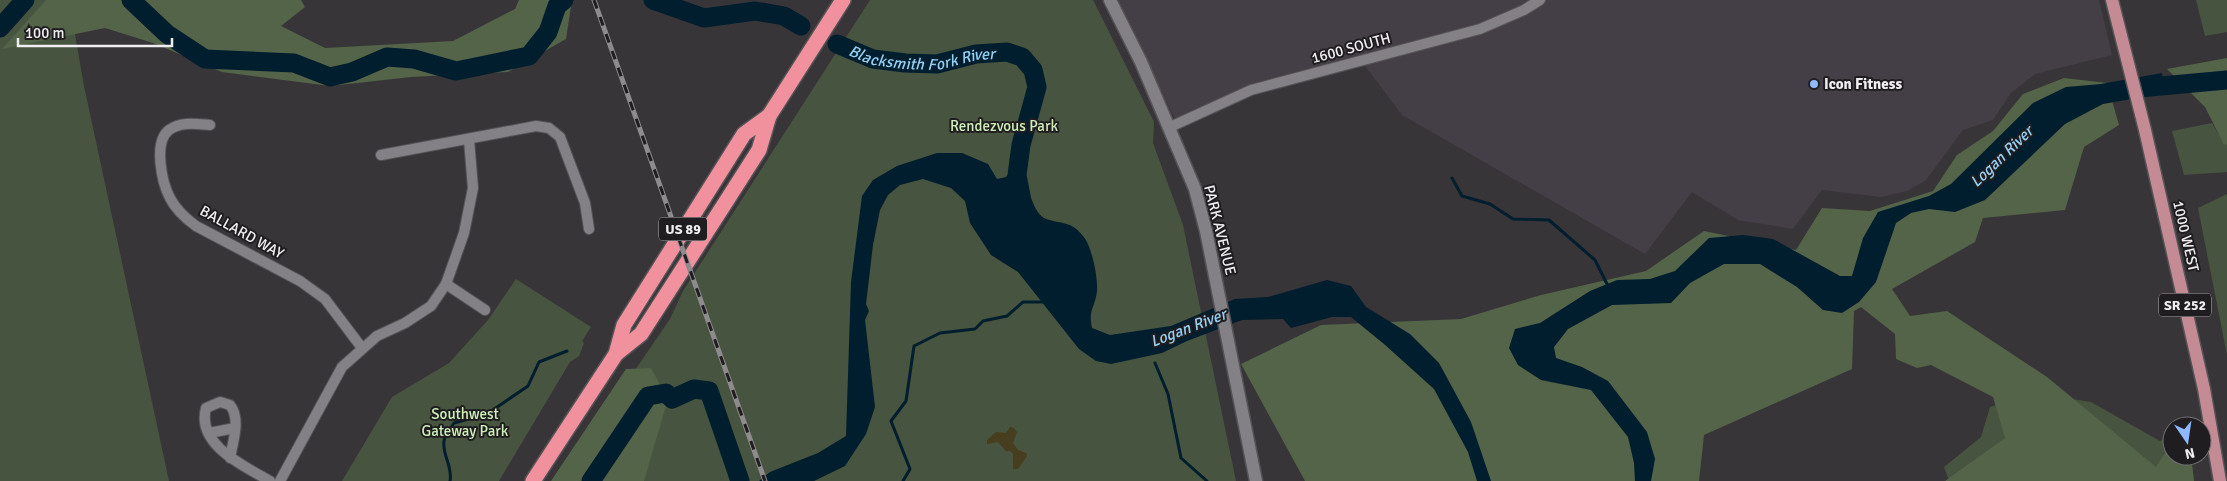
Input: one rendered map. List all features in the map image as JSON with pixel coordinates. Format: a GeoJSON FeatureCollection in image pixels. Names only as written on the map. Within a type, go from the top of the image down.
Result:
{"type":"FeatureCollection","features":[{"type":"Feature","properties":{"kind":"highway","name":"US 89"},"geometry":{"type":"LineString","coordinates":[[532,481],[616,354],[641,334],[759,150],[769,116],[842,0]]}},
{"type":"Feature","properties":{"kind":"highway","name":"US 89"},"geometry":{"type":"LineString","coordinates":[[616,354],[624,325],[744,134],[769,116]]}},
{"type":"Feature","properties":{"kind":"main road","name":"1000 WEST"},"geometry":{"type":"LineString","coordinates":[[2112,0],[2145,130],[2204,389],[2220,481]]}},
{"type":"Feature","properties":{"kind":"street","name":"PARK AVENUE"},"geometry":{"type":"LineString","coordinates":[[1110,0],[1142,62],[1195,189],[1206,232],[1256,481]]}},
{"type":"Feature","properties":{"kind":"street","name":"1600 SOUTH"},"geometry":{"type":"LineString","coordinates":[[1170,127],[1251,90],[1472,32],[1524,10],[1540,0]]}},
{"type":"Feature","properties":{"kind":"street","name":"BALLARD WAY"},"geometry":{"type":"LineString","coordinates":[[210,125],[185,123],[169,130],[160,142],[160,161],[169,197],[181,215],[196,226],[300,281],[325,299],[362,348]]}},
{"type":"Feature","properties":{"kind":"street"},"geometry":{"type":"LineString","coordinates":[[381,155],[536,126],[549,128],[560,137],[585,203],[589,229]]}},
{"type":"Feature","properties":{"kind":"street"},"geometry":{"type":"LineString","coordinates":[[280,481],[342,367],[377,336],[405,323],[431,306],[446,284],[464,233],[473,188],[469,140]]}},
{"type":"Feature","properties":{"kind":"street"},"geometry":{"type":"LineString","coordinates":[[446,284],[485,310]]}},
{"type":"Feature","properties":{"kind":"street"},"geometry":{"type":"LineString","coordinates":[[230,458],[235,428],[235,411],[230,405],[220,402],[206,408],[204,417],[209,433],[217,446],[230,458],[270,481]]}},
{"type":"Feature","properties":{"kind":"street"},"geometry":{"type":"LineString","coordinates":[[209,433],[235,428]]}},
{"type":"Feature","properties":{"kind":"shaded area"},"geometry":{"type":"Polygon","coordinates":[[[1116,0],[2099,0],[2112,55],[2035,74],[2011,93],[1993,120],[1963,130],[1926,180],[1907,191],[1881,197],[1822,190],[1793,229],[1738,220],[1692,192],[1645,254],[1402,115],[1357,55],[1175,119],[1116,0]]]}},
{"type":"Feature","properties":{"kind":"green space"},"geometry":{"type":"Polygon","coordinates":[[[0,0],[69,0],[84,86],[169,481],[0,481],[0,0]]]}},
{"type":"Feature","properties":{"kind":"green space"},"geometry":{"type":"Polygon","coordinates":[[[46,0],[301,0],[305,7],[281,26],[325,48],[453,41],[515,9],[519,0],[572,0],[566,39],[508,72],[411,77],[330,86],[222,72],[153,43],[105,28],[2,49],[46,0]]]}},
{"type":"Feature","properties":{"kind":"green space","name":"Rendezvous Park"},"geometry":{"type":"Polygon","coordinates":[[[870,0],[1093,0],[1154,122],[1153,143],[1183,225],[1236,481],[559,481],[670,319],[683,291],[870,0]]]}},
{"type":"Feature","properties":{"kind":"green space"},"geometry":{"type":"Polygon","coordinates":[[[2196,0],[2227,0],[2227,32],[2205,36],[2196,0]]]}},
{"type":"Feature","properties":{"kind":"green space"},"geometry":{"type":"Polygon","coordinates":[[[2227,58],[2227,144],[2224,145],[2205,107],[2167,69],[2227,58]]]}},
{"type":"Feature","properties":{"kind":"green space"},"geometry":{"type":"Polygon","coordinates":[[[2064,78],[2107,83],[2119,125],[2084,147],[2065,210],[1983,218],[1975,242],[1892,289],[1910,316],[1947,311],[2047,377],[2156,467],[2162,458],[2162,466],[2192,466],[2194,481],[1945,481],[2005,438],[1993,397],[1931,365],[1917,368],[1896,359],[1895,334],[1861,307],[1854,311],[1852,369],[1704,435],[1699,481],[1305,481],[1241,364],[1321,325],[1461,319],[1541,295],[1646,271],[1704,231],[1796,250],[1822,208],[1870,211],[1933,191],[1957,155],[1993,131],[2023,94],[2064,78]]]}},
{"type":"Feature","properties":{"kind":"green space"},"geometry":{"type":"Polygon","coordinates":[[[2212,123],[2224,144],[2227,144],[2227,172],[2184,175],[2172,131],[2212,123]]]}},
{"type":"Feature","properties":{"kind":"green space"},"geometry":{"type":"Polygon","coordinates":[[[2227,194],[2227,355],[2198,208],[2227,194]]]}},
{"type":"Feature","properties":{"kind":"green space","name":"Southwest Gateway Park"},"geometry":{"type":"Polygon","coordinates":[[[516,279],[591,327],[582,341],[584,343],[579,356],[570,362],[499,481],[342,481],[392,397],[449,363],[488,320],[516,279]]]}},
{"type":"Feature","properties":{"kind":"green space"},"geometry":{"type":"Polygon","coordinates":[[[651,368],[668,399],[644,481],[551,481],[626,369],[651,368]]]}},
{"type":"Feature","properties":{"kind":"green space"},"geometry":{"type":"Polygon","coordinates":[[[2036,393],[2091,402],[2160,441],[2162,440],[2162,466],[2192,466],[2194,481],[1949,481],[1944,467],[1981,437],[1990,407],[2036,393]]]}},
{"type":"Feature","properties":{"kind":"sand"},"geometry":{"type":"Polygon","coordinates":[[[1010,427],[1014,428],[1017,432],[1013,443],[1018,450],[1026,453],[1027,456],[1018,469],[1013,469],[1013,454],[1010,451],[1006,451],[998,442],[987,444],[987,440],[996,432],[1006,433],[1010,427]]]}},
{"type":"Feature","properties":{"kind":"water"},"geometry":{"type":"Polygon","coordinates":[[[2162,73],[2165,93],[2103,104],[2065,124],[1985,200],[1955,212],[1929,209],[1911,213],[1896,223],[1876,282],[1859,302],[1842,313],[1823,310],[1797,287],[1760,264],[1724,264],[1690,283],[1671,303],[1612,305],[1568,329],[1554,347],[1556,358],[1582,367],[1608,381],[1647,432],[1655,459],[1651,481],[1635,481],[1634,463],[1628,437],[1591,390],[1541,380],[1518,365],[1509,348],[1515,329],[1540,323],[1590,291],[1617,280],[1650,279],[1675,271],[1709,238],[1743,235],[1773,239],[1840,276],[1852,276],[1863,238],[1878,212],[1929,196],[1951,184],[2033,103],[2066,87],[2101,84],[2162,73]]]}},
{"type":"Feature","properties":{"kind":"water"},"geometry":{"type":"Polygon","coordinates":[[[937,153],[962,153],[988,164],[997,179],[1006,177],[1012,169],[1024,172],[1031,198],[1041,216],[1070,225],[1079,231],[1086,241],[1094,262],[1097,285],[1096,297],[1091,312],[1092,328],[1110,335],[1171,326],[1235,299],[1268,297],[1327,280],[1351,286],[1366,307],[1410,334],[1439,363],[1471,422],[1491,481],[1477,481],[1468,452],[1434,389],[1351,317],[1332,317],[1291,328],[1283,319],[1242,320],[1187,341],[1162,353],[1111,364],[1096,361],[1079,349],[1018,272],[991,255],[970,223],[965,201],[951,188],[923,179],[900,185],[888,195],[880,210],[873,245],[866,304],[869,311],[865,320],[875,407],[866,434],[845,466],[814,481],[759,481],[770,472],[818,453],[846,436],[851,282],[862,196],[873,180],[897,166],[937,153]]]}},
{"type":"Feature","properties":{"kind":"waterway","name":"Blacksmith Fork River"},"geometry":{"type":"LineString","coordinates":[[0,28],[25,0]]}},
{"type":"Feature","properties":{"kind":"waterway","name":"Blacksmith Fork River"},"geometry":{"type":"LineString","coordinates":[[131,0],[167,34],[205,59],[294,63],[330,77],[352,72],[387,57],[414,59],[456,71],[529,56],[548,32],[557,6],[564,0]]}},
{"type":"Feature","properties":{"kind":"waterway","name":"Blacksmith Fork River"},"geometry":{"type":"LineString","coordinates":[[653,0],[704,18],[755,11],[784,16],[801,26]]}},
{"type":"Feature","properties":{"kind":"waterway","name":"Blacksmith Fork River"},"geometry":{"type":"LineString","coordinates":[[837,44],[873,59],[905,63],[937,64],[976,54],[1007,52],[1022,57],[1033,70],[1037,87],[1021,145],[1017,175],[1021,196]]}},
{"type":"Feature","properties":{"kind":"waterway","name":"Logan River"},"geometry":{"type":"LineString","coordinates":[[2139,88],[2227,80]]}},
{"type":"Feature","properties":{"kind":"waterway"},"geometry":{"type":"LineString","coordinates":[[1452,178],[1462,196],[1490,204],[1513,219],[1549,220],[1595,260],[1609,288]]}},
{"type":"Feature","properties":{"kind":"waterway"},"geometry":{"type":"LineString","coordinates":[[903,481],[910,469],[891,421],[906,401],[914,346],[940,333],[975,329],[983,321],[1007,316],[1023,302],[1045,302]]}},
{"type":"Feature","properties":{"kind":"waterway"},"geometry":{"type":"LineString","coordinates":[[450,481],[451,476],[444,441],[454,423],[487,414],[528,386],[539,362],[567,351]]}},
{"type":"Feature","properties":{"kind":"waterway"},"geometry":{"type":"LineString","coordinates":[[1155,363],[1168,394],[1181,458],[1207,481]]}},
{"type":"Feature","properties":{"kind":"waterway","name":"Logan River"},"geometry":{"type":"LineString","coordinates":[[591,481],[648,396],[666,393],[672,399],[694,389],[709,391],[740,481]]}},
{"type":"Feature","properties":{"kind":"railway"},"geometry":{"type":"LineString","coordinates":[[594,0],[765,481]]}},
{"type":"Feature","properties":{"kind":"place","name":"Icon Fitness"},"geometry":{"type":"Point","coordinates":[1814,84]}}]}
